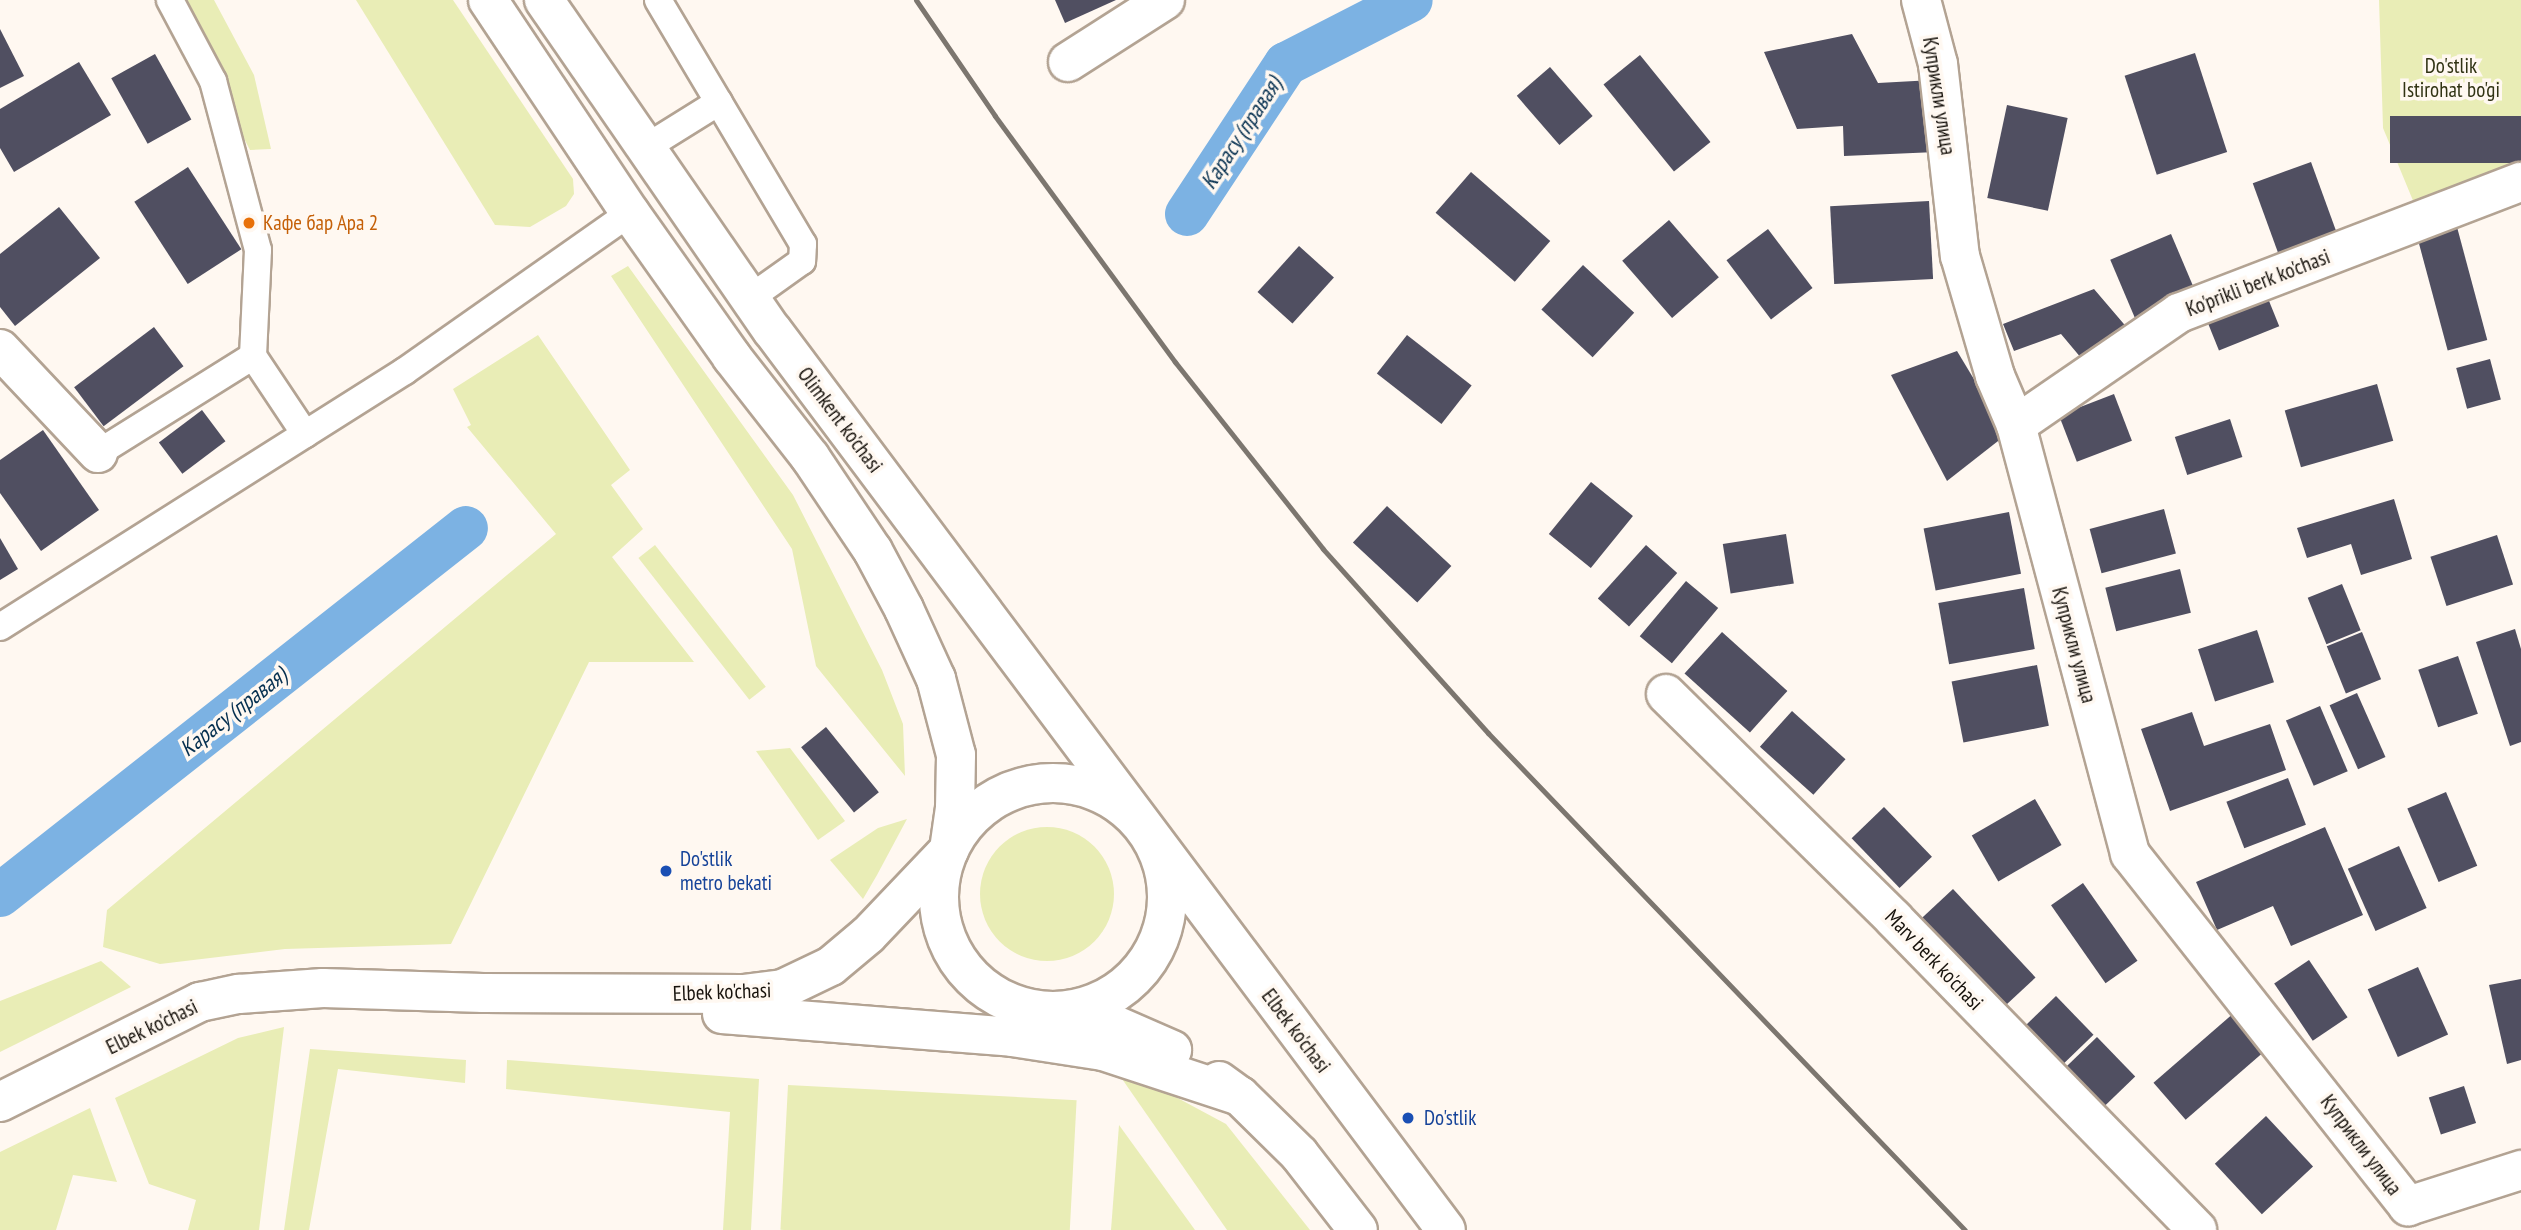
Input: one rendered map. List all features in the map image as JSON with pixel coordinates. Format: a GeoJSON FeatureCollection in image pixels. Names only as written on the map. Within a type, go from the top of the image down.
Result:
{"type":"FeatureCollection","features":[{"type":"Feature","properties":{"kind":"main road"},"geometry":{"type":"LineString","coordinates":[[488,0],[630,213],[732,357],[810,457],[904,609],[936,679],[956,755],[956,808],[939,903],[954,955],[992,993],[1043,1011],[1082,1007],[1101,1000],[1146,963],[1167,907],[1164,868],[1147,832],[1123,807],[1093,790],[1042,783],[994,799],[967,821],[949,850]]}},
{"type":"Feature","properties":{"kind":"main road","name":"Olimkent ko'chasi"},"geometry":{"type":"LineString","coordinates":[[544,0],[750,298],[1147,832]]}},
{"type":"Feature","properties":{"kind":"main road"},"geometry":{"type":"LineString","coordinates":[[1068,62],[1165,0]]}},
{"type":"Feature","properties":{"kind":"main road","name":"Куприкли улица"},"geometry":{"type":"LineString","coordinates":[[1921,0],[1938,64],[1960,256],[1995,376],[2016,425],[2130,854],[2408,1206],[2521,1170]]}},
{"type":"Feature","properties":{"kind":"main road","name":"Ko'prikli berk ko'chasi"},"geometry":{"type":"LineString","coordinates":[[2016,425],[2179,313],[2521,182]]}},
{"type":"Feature","properties":{"kind":"main road"},"geometry":{"type":"LineString","coordinates":[[0,349],[97,453]]}},
{"type":"Feature","properties":{"kind":"main road","name":"Marv berk ko'chasi"},"geometry":{"type":"LineString","coordinates":[[1666,694],[1894,919],[2197,1230]]}},
{"type":"Feature","properties":{"kind":"main road","name":"Elbek ko'chasi"},"geometry":{"type":"LineString","coordinates":[[1147,832],[1446,1230]]}},
{"type":"Feature","properties":{"kind":"main road","name":"Elbek ko'chasi"},"geometry":{"type":"LineString","coordinates":[[0,1102],[200,1002],[290,989],[743,994],[783,989],[831,966],[868,935],[949,850]]}},
{"type":"Feature","properties":{"kind":"main road","name":"Elbek ko'chasi"},"geometry":{"type":"LineString","coordinates":[[483,993],[1012,1037],[1104,1051],[1240,1096]]}},
{"type":"Feature","properties":{"kind":"main road","name":"Elbek ko'chasi"},"geometry":{"type":"LineString","coordinates":[[916,1031],[1043,1011],[1108,1022],[1143,1036],[1180,1054],[1240,1096],[1298,1154],[1358,1230]]}},
{"type":"Feature","properties":{"kind":"lane"},"geometry":{"type":"LineString","coordinates":[[170,0],[213,81],[258,250],[253,356],[305,434]]}},
{"type":"Feature","properties":{"kind":"lane"},"geometry":{"type":"LineString","coordinates":[[658,0],[805,253],[802,261],[750,298]]}},
{"type":"Feature","properties":{"kind":"lane"},"geometry":{"type":"LineString","coordinates":[[645,148],[719,102]]}},
{"type":"Feature","properties":{"kind":"lane"},"geometry":{"type":"LineString","coordinates":[[0,627],[405,371],[630,213]]}},
{"type":"Feature","properties":{"kind":"lane"},"geometry":{"type":"LineString","coordinates":[[97,453],[253,356]]}},
{"type":"Feature","properties":{"kind":"green space"},"geometry":{"type":"Polygon","coordinates":[[[172,0],[214,0],[254,75],[271,149],[250,150],[172,0]]]}},
{"type":"Feature","properties":{"kind":"green space"},"geometry":{"type":"Polygon","coordinates":[[[356,0],[453,0],[573,179],[574,194],[566,206],[530,227],[495,225],[356,0]]]}},
{"type":"Feature","properties":{"kind":"green space","name":"Do'stlik Istirohat bo'gi"},"geometry":{"type":"Polygon","coordinates":[[[2379,0],[2521,0],[2521,163],[2414,203],[2383,128],[2379,0]]]}},
{"type":"Feature","properties":{"kind":"green space"},"geometry":{"type":"Polygon","coordinates":[[[628,266],[793,495],[882,670],[903,724],[905,776],[816,666],[792,549],[611,276],[628,266]]]}},
{"type":"Feature","properties":{"kind":"green space"},"geometry":{"type":"Polygon","coordinates":[[[538,335],[630,470],[611,485],[643,529],[612,557],[694,662],[589,662],[451,944],[285,949],[160,964],[103,947],[107,910],[556,534],[467,427],[471,425],[453,389],[538,335]]]}},
{"type":"Feature","properties":{"kind":"green space"},"geometry":{"type":"Polygon","coordinates":[[[655,545],[766,687],[749,700],[638,558],[655,545]]]}},
{"type":"Feature","properties":{"kind":"green space"},"geometry":{"type":"Polygon","coordinates":[[[790,748],[845,821],[818,840],[756,751],[790,748]]]}},
{"type":"Feature","properties":{"kind":"green space"},"geometry":{"type":"Polygon","coordinates":[[[907,819],[863,899],[830,860],[878,828],[907,819]]]}},
{"type":"Feature","properties":{"kind":"green space"},"geometry":{"type":"Polygon","coordinates":[[[1047,827],[1072,833],[1094,847],[1108,869],[1114,894],[1108,919],[1094,941],[1072,955],[1047,961],[1022,955],[1000,941],[986,919],[980,894],[986,869],[1000,847],[1022,833],[1047,827]]]}},
{"type":"Feature","properties":{"kind":"green space"},"geometry":{"type":"Polygon","coordinates":[[[101,961],[131,987],[0,1052],[0,1001],[101,961]]]}},
{"type":"Feature","properties":{"kind":"green space"},"geometry":{"type":"Polygon","coordinates":[[[284,1027],[259,1230],[188,1230],[196,1200],[149,1184],[115,1098],[238,1038],[284,1027]]]}},
{"type":"Feature","properties":{"kind":"green space"},"geometry":{"type":"Polygon","coordinates":[[[310,1049],[466,1060],[465,1083],[338,1069],[309,1230],[284,1230],[310,1049]]]}},
{"type":"Feature","properties":{"kind":"green space"},"geometry":{"type":"Polygon","coordinates":[[[507,1060],[759,1079],[751,1230],[723,1230],[730,1112],[506,1089],[507,1060]]]}},
{"type":"Feature","properties":{"kind":"green space"},"geometry":{"type":"Polygon","coordinates":[[[1120,1076],[1144,1080],[1226,1124],[1310,1230],[1227,1230],[1120,1076]]]}},
{"type":"Feature","properties":{"kind":"green space"},"geometry":{"type":"Polygon","coordinates":[[[788,1085],[1077,1100],[1070,1230],[780,1230],[788,1085]]]}},
{"type":"Feature","properties":{"kind":"green space"},"geometry":{"type":"Polygon","coordinates":[[[90,1108],[117,1182],[73,1175],[56,1230],[0,1230],[0,1152],[90,1108]]]}},
{"type":"Feature","properties":{"kind":"green space"},"geometry":{"type":"Polygon","coordinates":[[[1119,1125],[1195,1230],[1111,1230],[1119,1125]]]}},
{"type":"Feature","properties":{"kind":"building"},"geometry":{"type":"Polygon","coordinates":[[[1055,0],[1116,0],[1065,23],[1055,0]]]}},
{"type":"Feature","properties":{"kind":"building"},"geometry":{"type":"Polygon","coordinates":[[[0,29],[24,76],[0,88],[0,29]]]}},
{"type":"Feature","properties":{"kind":"building"},"geometry":{"type":"Polygon","coordinates":[[[1852,34],[1878,83],[1933,80],[1936,152],[1844,156],[1843,126],[1797,129],[1764,52],[1852,34]]]}},
{"type":"Feature","properties":{"kind":"building"},"geometry":{"type":"Polygon","coordinates":[[[2195,53],[2227,152],[2157,175],[2125,76],[2195,53]]]}},
{"type":"Feature","properties":{"kind":"building"},"geometry":{"type":"Polygon","coordinates":[[[155,54],[191,120],[148,144],[111,78],[155,54]]]}},
{"type":"Feature","properties":{"kind":"building"},"geometry":{"type":"Polygon","coordinates":[[[1640,55],[1710,142],[1674,172],[1603,85],[1640,55]]]}},
{"type":"Feature","properties":{"kind":"building"},"geometry":{"type":"Polygon","coordinates":[[[79,62],[111,115],[14,172],[0,148],[0,109],[79,62]]]}},
{"type":"Feature","properties":{"kind":"building"},"geometry":{"type":"Polygon","coordinates":[[[1550,67],[1593,116],[1559,145],[1517,96],[1550,67]]]}},
{"type":"Feature","properties":{"kind":"building"},"geometry":{"type":"Polygon","coordinates":[[[2007,105],[2068,118],[2048,211],[1987,198],[2007,105]]]}},
{"type":"Feature","properties":{"kind":"building"},"geometry":{"type":"Polygon","coordinates":[[[2390,116],[2521,116],[2521,163],[2390,163],[2390,116]]]}},
{"type":"Feature","properties":{"kind":"building"},"geometry":{"type":"Polygon","coordinates":[[[2311,162],[2338,237],[2280,258],[2253,183],[2311,162]]]}},
{"type":"Feature","properties":{"kind":"building"},"geometry":{"type":"Polygon","coordinates":[[[188,167],[241,249],[188,284],[134,202],[188,167]]]}},
{"type":"Feature","properties":{"kind":"building"},"geometry":{"type":"Polygon","coordinates":[[[1471,172],[1550,241],[1515,282],[1436,213],[1471,172]]]}},
{"type":"Feature","properties":{"kind":"building"},"geometry":{"type":"Polygon","coordinates":[[[1929,201],[1933,279],[1834,284],[1830,206],[1929,201]]]}},
{"type":"Feature","properties":{"kind":"building"},"geometry":{"type":"Polygon","coordinates":[[[59,207],[100,258],[15,326],[0,307],[0,254],[59,207]]]}},
{"type":"Feature","properties":{"kind":"building"},"geometry":{"type":"Polygon","coordinates":[[[1669,220],[1719,277],[1672,318],[1622,261],[1669,220]]]}},
{"type":"Feature","properties":{"kind":"building"},"geometry":{"type":"Polygon","coordinates":[[[2457,227],[2487,340],[2448,351],[2417,238],[2457,227]]]}},
{"type":"Feature","properties":{"kind":"building"},"geometry":{"type":"Polygon","coordinates":[[[1768,229],[1813,288],[1771,319],[1726,260],[1768,229]]]}},
{"type":"Feature","properties":{"kind":"building"},"geometry":{"type":"Polygon","coordinates":[[[2171,234],[2196,293],[2135,319],[2110,260],[2171,234]]]}},
{"type":"Feature","properties":{"kind":"building"},"geometry":{"type":"Polygon","coordinates":[[[1299,246],[1334,277],[1292,324],[1258,292],[1299,246]]]}},
{"type":"Feature","properties":{"kind":"building"},"geometry":{"type":"Polygon","coordinates":[[[1583,265],[1634,313],[1593,357],[1541,310],[1583,265]]]}},
{"type":"Feature","properties":{"kind":"building"},"geometry":{"type":"Polygon","coordinates":[[[2094,289],[2129,330],[2087,365],[2061,334],[2014,351],[2003,324],[2094,289]]]}},
{"type":"Feature","properties":{"kind":"building"},"geometry":{"type":"Polygon","coordinates":[[[2265,291],[2279,326],[2219,351],[2205,315],[2265,291]]]}},
{"type":"Feature","properties":{"kind":"building"},"geometry":{"type":"Polygon","coordinates":[[[154,327],[183,366],[104,426],[74,387],[154,327]]]}},
{"type":"Feature","properties":{"kind":"building"},"geometry":{"type":"Polygon","coordinates":[[[1407,335],[1472,385],[1441,424],[1377,374],[1407,335]]]}},
{"type":"Feature","properties":{"kind":"building"},"geometry":{"type":"Polygon","coordinates":[[[1957,351],[2007,434],[1947,481],[1891,375],[1957,351]]]}},
{"type":"Feature","properties":{"kind":"building"},"geometry":{"type":"Polygon","coordinates":[[[2490,359],[2501,400],[2467,409],[2456,368],[2490,359]]]}},
{"type":"Feature","properties":{"kind":"building"},"geometry":{"type":"Polygon","coordinates":[[[2377,384],[2393,441],[2301,467],[2285,410],[2377,384]]]}},
{"type":"Feature","properties":{"kind":"building"},"geometry":{"type":"Polygon","coordinates":[[[2114,394],[2132,441],[2077,462],[2059,415],[2114,394]]]}},
{"type":"Feature","properties":{"kind":"building"},"geometry":{"type":"Polygon","coordinates":[[[202,410],[225,441],[182,474],[159,442],[202,410]]]}},
{"type":"Feature","properties":{"kind":"building"},"geometry":{"type":"Polygon","coordinates":[[[2230,419],[2242,457],[2187,475],[2175,437],[2230,419]]]}},
{"type":"Feature","properties":{"kind":"building"},"geometry":{"type":"Polygon","coordinates":[[[43,430],[99,510],[41,551],[0,493],[0,460],[43,430]]]}},
{"type":"Feature","properties":{"kind":"building"},"geometry":{"type":"Polygon","coordinates":[[[1591,482],[1633,516],[1591,568],[1549,534],[1591,482]]]}},
{"type":"Feature","properties":{"kind":"building"},"geometry":{"type":"Polygon","coordinates":[[[2394,499],[2412,559],[2361,575],[2351,544],[2307,558],[2297,528],[2394,499]]]}},
{"type":"Feature","properties":{"kind":"building"},"geometry":{"type":"Polygon","coordinates":[[[1387,506],[1451,566],[1417,603],[1353,543],[1387,506]]]}},
{"type":"Feature","properties":{"kind":"building"},"geometry":{"type":"Polygon","coordinates":[[[2164,509],[2176,553],[2102,573],[2090,529],[2164,509]]]}},
{"type":"Feature","properties":{"kind":"building"},"geometry":{"type":"Polygon","coordinates":[[[2009,512],[2021,574],[1936,590],[1924,529],[2009,512]]]}},
{"type":"Feature","properties":{"kind":"building"},"geometry":{"type":"Polygon","coordinates":[[[1786,534],[1794,583],[1731,593],[1723,544],[1786,534]]]}},
{"type":"Feature","properties":{"kind":"building"},"geometry":{"type":"Polygon","coordinates":[[[2497,535],[2513,584],[2446,606],[2430,557],[2497,535]]]}},
{"type":"Feature","properties":{"kind":"building"},"geometry":{"type":"Polygon","coordinates":[[[0,538],[18,569],[0,580],[0,538]]]}},
{"type":"Feature","properties":{"kind":"building"},"geometry":{"type":"Polygon","coordinates":[[[1646,545],[1677,573],[1629,627],[1598,599],[1646,545]]]}},
{"type":"Feature","properties":{"kind":"building"},"geometry":{"type":"Polygon","coordinates":[[[2180,569],[2191,613],[2116,631],[2105,588],[2180,569]]]}},
{"type":"Feature","properties":{"kind":"building"},"geometry":{"type":"Polygon","coordinates":[[[1686,581],[1718,608],[1672,663],[1640,636],[1686,581]]]}},
{"type":"Feature","properties":{"kind":"building"},"geometry":{"type":"Polygon","coordinates":[[[2342,584],[2361,630],[2326,644],[2308,598],[2342,584]]]}},
{"type":"Feature","properties":{"kind":"building"},"geometry":{"type":"Polygon","coordinates":[[[2024,588],[2035,649],[1949,664],[1938,603],[2024,588]]]}},
{"type":"Feature","properties":{"kind":"building"},"geometry":{"type":"Polygon","coordinates":[[[2515,629],[2521,649],[2521,742],[2510,746],[2476,642],[2515,629]]]}},
{"type":"Feature","properties":{"kind":"building"},"geometry":{"type":"Polygon","coordinates":[[[2257,630],[2274,682],[2215,701],[2198,649],[2257,630]]]}},
{"type":"Feature","properties":{"kind":"building"},"geometry":{"type":"Polygon","coordinates":[[[1722,632],[1787,691],[1750,732],[1685,674],[1722,632]]]}},
{"type":"Feature","properties":{"kind":"building"},"geometry":{"type":"Polygon","coordinates":[[[2362,632],[2381,679],[2346,694],[2327,646],[2362,632]]]}},
{"type":"Feature","properties":{"kind":"building"},"geometry":{"type":"Polygon","coordinates":[[[2458,656],[2478,714],[2438,727],[2418,670],[2458,656]]]}},
{"type":"Feature","properties":{"kind":"building"},"geometry":{"type":"Polygon","coordinates":[[[2037,665],[2049,726],[1963,742],[1952,682],[2037,665]]]}},
{"type":"Feature","properties":{"kind":"building"},"geometry":{"type":"Polygon","coordinates":[[[2357,693],[2385,757],[2358,769],[2330,705],[2357,693]]]}},
{"type":"Feature","properties":{"kind":"building"},"geometry":{"type":"Polygon","coordinates":[[[2320,706],[2348,771],[2314,786],[2286,720],[2320,706]]]}},
{"type":"Feature","properties":{"kind":"building"},"geometry":{"type":"Polygon","coordinates":[[[1792,711],[1846,759],[1813,795],[1760,747],[1792,711]]]}},
{"type":"Feature","properties":{"kind":"building"},"geometry":{"type":"Polygon","coordinates":[[[2192,712],[2204,746],[2270,724],[2286,770],[2170,811],[2141,729],[2192,712]]]}},
{"type":"Feature","properties":{"kind":"building"},"geometry":{"type":"Polygon","coordinates":[[[826,727],[879,792],[854,812],[801,747],[826,727]]]}},
{"type":"Feature","properties":{"kind":"building"},"geometry":{"type":"Polygon","coordinates":[[[2288,778],[2306,825],[2244,848],[2226,802],[2288,778]]]}},
{"type":"Feature","properties":{"kind":"building"},"geometry":{"type":"Polygon","coordinates":[[[2446,792],[2477,866],[2439,882],[2407,808],[2446,792]]]}},
{"type":"Feature","properties":{"kind":"building"},"geometry":{"type":"Polygon","coordinates":[[[2035,799],[2062,845],[1998,881],[1972,836],[2035,799]]]}},
{"type":"Feature","properties":{"kind":"building"},"geometry":{"type":"Polygon","coordinates":[[[1884,807],[1932,857],[1900,888],[1852,838],[1884,807]]]}},
{"type":"Feature","properties":{"kind":"building"},"geometry":{"type":"Polygon","coordinates":[[[2325,827],[2363,915],[2291,946],[2273,906],[2217,930],[2196,882],[2325,827]]]}},
{"type":"Feature","properties":{"kind":"building"},"geometry":{"type":"Polygon","coordinates":[[[2399,846],[2427,908],[2375,931],[2348,869],[2399,846]]]}},
{"type":"Feature","properties":{"kind":"building"},"geometry":{"type":"Polygon","coordinates":[[[2083,883],[2137,961],[2106,983],[2051,905],[2083,883]]]}},
{"type":"Feature","properties":{"kind":"building"},"geometry":{"type":"Polygon","coordinates":[[[1953,889],[2036,977],[2001,1010],[1919,921],[1953,889]]]}},
{"type":"Feature","properties":{"kind":"building"},"geometry":{"type":"Polygon","coordinates":[[[2309,960],[2348,1017],[2313,1041],[2274,983],[2309,960]]]}},
{"type":"Feature","properties":{"kind":"building"},"geometry":{"type":"Polygon","coordinates":[[[2418,967],[2448,1035],[2398,1057],[2368,989],[2418,967]]]}},
{"type":"Feature","properties":{"kind":"building"},"geometry":{"type":"Polygon","coordinates":[[[2521,979],[2521,1060],[2507,1064],[2489,985],[2521,979]]]}},
{"type":"Feature","properties":{"kind":"building"},"geometry":{"type":"Polygon","coordinates":[[[2056,996],[2094,1035],[2060,1067],[2023,1028],[2056,996]]]}},
{"type":"Feature","properties":{"kind":"building"},"geometry":{"type":"Polygon","coordinates":[[[2235,1012],[2267,1049],[2186,1120],[2153,1083],[2235,1012]]]}},
{"type":"Feature","properties":{"kind":"building"},"geometry":{"type":"Polygon","coordinates":[[[2097,1037],[2135,1077],[2103,1108],[2065,1068],[2097,1037]]]}},
{"type":"Feature","properties":{"kind":"building"},"geometry":{"type":"Polygon","coordinates":[[[2464,1086],[2476,1123],[2441,1135],[2429,1097],[2464,1086]]]}},
{"type":"Feature","properties":{"kind":"building"},"geometry":{"type":"Polygon","coordinates":[[[2266,1116],[2313,1166],[2262,1214],[2215,1164],[2266,1116]]]}},
{"type":"Feature","properties":{"kind":"waterway","name":"Карасу (правая)"},"geometry":{"type":"LineString","coordinates":[[1187,214],[1286,64],[1411,0]]}},
{"type":"Feature","properties":{"kind":"waterway","name":"Карасу (правая)"},"geometry":{"type":"LineString","coordinates":[[0,895],[466,528]]}},
{"type":"Feature","properties":{"kind":"railway"},"geometry":{"type":"LineString","coordinates":[[916,0],[995,116],[1175,362],[1323,549],[1488,733],[1965,1230]]}},
{"type":"Feature","properties":{"kind":"place","name":"Кафе бар Ара 2"},"geometry":{"type":"Point","coordinates":[249,223]}},
{"type":"Feature","properties":{"kind":"place","name":"Do'stlik metro bekati"},"geometry":{"type":"Point","coordinates":[666,871]}},
{"type":"Feature","properties":{"kind":"place","name":"Do'stlik"},"geometry":{"type":"Point","coordinates":[1408,1118]}}]}
